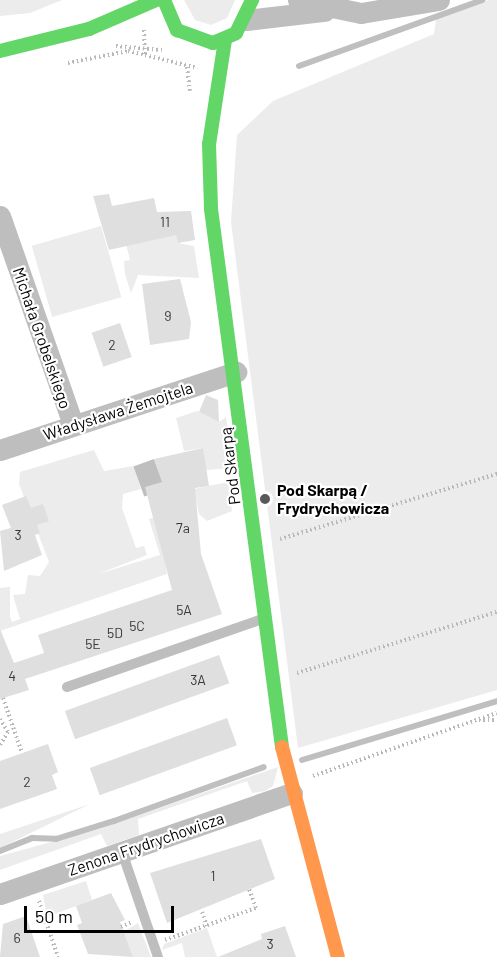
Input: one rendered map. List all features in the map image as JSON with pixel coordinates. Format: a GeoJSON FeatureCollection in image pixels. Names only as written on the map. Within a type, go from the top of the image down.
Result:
{"type":"FeatureCollection","features":[{"type":"Feature","properties":{"kind":"street"},"geometry":{"type":"LineString","coordinates":[[0,51],[89,29],[156,0]]}},
{"type":"Feature","properties":{"kind":"street"},"geometry":{"type":"LineString","coordinates":[[164,0],[174,26],[194,45],[225,40],[249,10],[402,10],[439,0]]}},
{"type":"Feature","properties":{"kind":"street"},"geometry":{"type":"LineString","coordinates":[[298,0],[336,10]]}},
{"type":"Feature","properties":{"kind":"street"},"geometry":{"type":"LineString","coordinates":[[154,27],[174,26]]}},
{"type":"Feature","properties":{"kind":"street"},"geometry":{"type":"LineString","coordinates":[[89,29],[133,27]]}},
{"type":"Feature","properties":{"kind":"street","name":"Pod Skarpą"},"geometry":{"type":"LineString","coordinates":[[209,144],[225,40]]}},
{"type":"Feature","properties":{"kind":"street","name":"Pod Skarpą"},"geometry":{"type":"LineString","coordinates":[[201,90],[209,144],[211,209],[236,372],[273,680],[291,789],[338,957]]}},
{"type":"Feature","properties":{"kind":"street","name":"Michała Grobelskiego"},"geometry":{"type":"LineString","coordinates":[[0,216],[73,425]]}},
{"type":"Feature","properties":{"kind":"street","name":"Władysława Żemojtela"},"geometry":{"type":"LineString","coordinates":[[0,450],[236,372]]}},
{"type":"Feature","properties":{"kind":"street","name":"Zenona Frydrychowicza"},"geometry":{"type":"LineString","coordinates":[[0,894],[122,852],[291,789]]}},
{"type":"Feature","properties":{"kind":"lane"},"geometry":{"type":"LineString","coordinates":[[67,687],[265,618]]}},
{"type":"Feature","properties":{"kind":"lane"},"geometry":{"type":"LineString","coordinates":[[122,852],[158,957]]}},
{"type":"Feature","properties":{"kind":"path"},"geometry":{"type":"LineString","coordinates":[[63,63],[128,51],[145,56]]}},
{"type":"Feature","properties":{"kind":"path"},"geometry":{"type":"LineString","coordinates":[[256,546],[497,474]]}},
{"type":"Feature","properties":{"kind":"path"},"geometry":{"type":"LineString","coordinates":[[273,680],[497,612]]}},
{"type":"Feature","properties":{"kind":"path"},"geometry":{"type":"LineString","coordinates":[[3,698],[10,725],[22,753]]}},
{"type":"Feature","properties":{"kind":"path"},"geometry":{"type":"LineString","coordinates":[[291,789],[497,713]]}},
{"type":"Feature","properties":{"kind":"path"},"geometry":{"type":"LineString","coordinates":[[0,719],[10,725]]}},
{"type":"Feature","properties":{"kind":"path"},"geometry":{"type":"LineString","coordinates":[[475,720],[497,720]]}},
{"type":"Feature","properties":{"kind":"path"},"geometry":{"type":"LineString","coordinates":[[0,745],[8,737],[10,725]]}},
{"type":"Feature","properties":{"kind":"path"},"geometry":{"type":"LineString","coordinates":[[153,944],[256,908],[249,889]]}},
{"type":"Feature","properties":{"kind":"path"},"geometry":{"type":"LineString","coordinates":[[36,893],[58,957]]}},
{"type":"Feature","properties":{"kind":"path"},"geometry":{"type":"LineString","coordinates":[[202,912],[207,926]]}},
{"type":"Feature","properties":{"kind":"shaded area"},"geometry":{"type":"Polygon","coordinates":[[[0,0],[62,0],[30,13],[0,16],[0,0]]]}},
{"type":"Feature","properties":{"kind":"shaded area"},"geometry":{"type":"Polygon","coordinates":[[[184,0],[235,0],[227,18],[211,25],[195,20],[184,0]]]}},
{"type":"Feature","properties":{"kind":"shaded area"},"geometry":{"type":"Polygon","coordinates":[[[489,0],[497,0],[497,690],[298,748],[231,222],[237,135],[273,101],[434,34],[436,19],[489,0]]]}},
{"type":"Feature","properties":{"kind":"shaded area"},"geometry":{"type":"Polygon","coordinates":[[[101,226],[121,297],[52,317],[32,246],[101,226]]]}},
{"type":"Feature","properties":{"kind":"shaded area"},"geometry":{"type":"Polygon","coordinates":[[[176,233],[178,243],[194,246],[199,278],[138,275],[131,293],[125,274],[124,261],[130,260],[126,244],[176,233]]]}},
{"type":"Feature","properties":{"kind":"shaded area"},"geometry":{"type":"Polygon","coordinates":[[[197,411],[219,422],[226,417],[233,468],[206,470],[202,448],[184,451],[176,418],[197,411]]]}},
{"type":"Feature","properties":{"kind":"shaded area"},"geometry":{"type":"Polygon","coordinates":[[[94,450],[104,471],[133,466],[141,489],[123,494],[122,508],[136,548],[144,546],[147,555],[98,574],[160,555],[149,519],[158,516],[167,574],[0,631],[0,588],[10,587],[10,616],[12,622],[20,619],[13,595],[25,594],[28,575],[40,576],[49,562],[19,484],[20,472],[94,450]]]}},
{"type":"Feature","properties":{"kind":"shaded area"},"geometry":{"type":"Polygon","coordinates":[[[154,459],[165,489],[144,497],[133,467],[154,459]]]}},
{"type":"Feature","properties":{"kind":"shaded area"},"geometry":{"type":"Polygon","coordinates":[[[228,482],[232,511],[207,521],[199,514],[194,489],[228,482]]]}},
{"type":"Feature","properties":{"kind":"shaded area"},"geometry":{"type":"Polygon","coordinates":[[[278,767],[273,786],[265,791],[252,793],[247,781],[138,819],[139,835],[107,846],[101,834],[0,870],[0,856],[99,829],[278,767]]]}},
{"type":"Feature","properties":{"kind":"shaded area"},"geometry":{"type":"Polygon","coordinates":[[[90,804],[0,848],[0,834],[90,804]]]}},
{"type":"Feature","properties":{"kind":"shaded area"},"geometry":{"type":"Polygon","coordinates":[[[86,881],[92,900],[47,917],[43,895],[86,881]]]}},
{"type":"Feature","properties":{"kind":"shaded area"},"geometry":{"type":"Polygon","coordinates":[[[138,923],[151,957],[133,957],[123,932],[138,923]]]}},
{"type":"Feature","properties":{"kind":"shaded area"},"geometry":{"type":"Polygon","coordinates":[[[207,928],[217,957],[185,957],[182,943],[162,950],[164,944],[207,928]]]}},
{"type":"Feature","properties":{"kind":"building"},"geometry":{"type":"Polygon","coordinates":[[[109,194],[112,206],[154,198],[157,212],[191,211],[195,240],[178,243],[176,235],[109,250],[93,196],[109,194]]]}},
{"type":"Feature","properties":{"kind":"building"},"geometry":{"type":"Polygon","coordinates":[[[180,279],[191,322],[189,339],[150,345],[142,284],[180,279]]]}},
{"type":"Feature","properties":{"kind":"building"},"geometry":{"type":"Polygon","coordinates":[[[120,323],[132,357],[103,367],[92,333],[120,323]]]}},
{"type":"Feature","properties":{"kind":"building"},"geometry":{"type":"Polygon","coordinates":[[[206,395],[218,400],[219,422],[199,412],[206,395]]]}},
{"type":"Feature","properties":{"kind":"building"},"geometry":{"type":"Polygon","coordinates":[[[203,448],[209,486],[195,488],[201,554],[222,614],[25,679],[29,690],[0,699],[0,629],[14,663],[44,653],[38,635],[172,590],[145,487],[162,482],[154,459],[203,448]]]}},
{"type":"Feature","properties":{"kind":"building"},"geometry":{"type":"Polygon","coordinates":[[[26,496],[31,508],[43,504],[49,521],[37,525],[40,533],[35,535],[42,555],[4,571],[0,531],[11,528],[2,505],[26,496]]]}},
{"type":"Feature","properties":{"kind":"building"},"geometry":{"type":"Polygon","coordinates":[[[219,655],[229,683],[75,739],[65,711],[219,655]]]}},
{"type":"Feature","properties":{"kind":"building"},"geometry":{"type":"Polygon","coordinates":[[[227,718],[237,745],[100,795],[90,768],[227,718]]]}},
{"type":"Feature","properties":{"kind":"building"},"geometry":{"type":"Polygon","coordinates":[[[48,744],[58,772],[52,775],[57,789],[0,809],[0,761],[48,744]]]}},
{"type":"Feature","properties":{"kind":"building"},"geometry":{"type":"Polygon","coordinates":[[[261,839],[275,879],[167,923],[150,873],[261,839]]]}},
{"type":"Feature","properties":{"kind":"building"},"geometry":{"type":"Polygon","coordinates":[[[111,893],[125,920],[120,922],[133,957],[88,954],[77,925],[82,923],[76,906],[111,893]]]}},
{"type":"Feature","properties":{"kind":"building"},"geometry":{"type":"Polygon","coordinates":[[[26,916],[40,957],[0,957],[3,924],[26,916]]]}},
{"type":"Feature","properties":{"kind":"building"},"geometry":{"type":"Polygon","coordinates":[[[285,926],[296,957],[218,957],[262,939],[261,934],[285,926]]]}},
{"type":"Feature","properties":{"kind":"waterway"},"geometry":{"type":"LineString","coordinates":[[299,66],[482,0]]}},
{"type":"Feature","properties":{"kind":"waterway"},"geometry":{"type":"LineString","coordinates":[[302,760],[497,701]]}},
{"type":"Feature","properties":{"kind":"waterway"},"geometry":{"type":"LineString","coordinates":[[0,851],[32,838],[56,839],[114,821],[264,767]]}},
{"type":"Feature","properties":{"kind":"traffic: fast"},"geometry":{"type":"LineString","coordinates":[[0,51],[89,29],[156,0]]}},
{"type":"Feature","properties":{"kind":"traffic: fast"},"geometry":{"type":"LineString","coordinates":[[164,0],[177,30],[213,43],[236,33],[252,0]]}},
{"type":"Feature","properties":{"kind":"traffic: fast"},"geometry":{"type":"LineString","coordinates":[[225,40],[209,144],[211,209],[282,747]]}},
{"type":"Feature","properties":{"kind":"traffic: slow"},"geometry":{"type":"LineString","coordinates":[[282,747],[338,957]]}},
{"type":"Feature","properties":{"kind":"place","name":"Pod Skarpą / Frydrychowicza"},"geometry":{"type":"Point","coordinates":[265,499]}}]}
